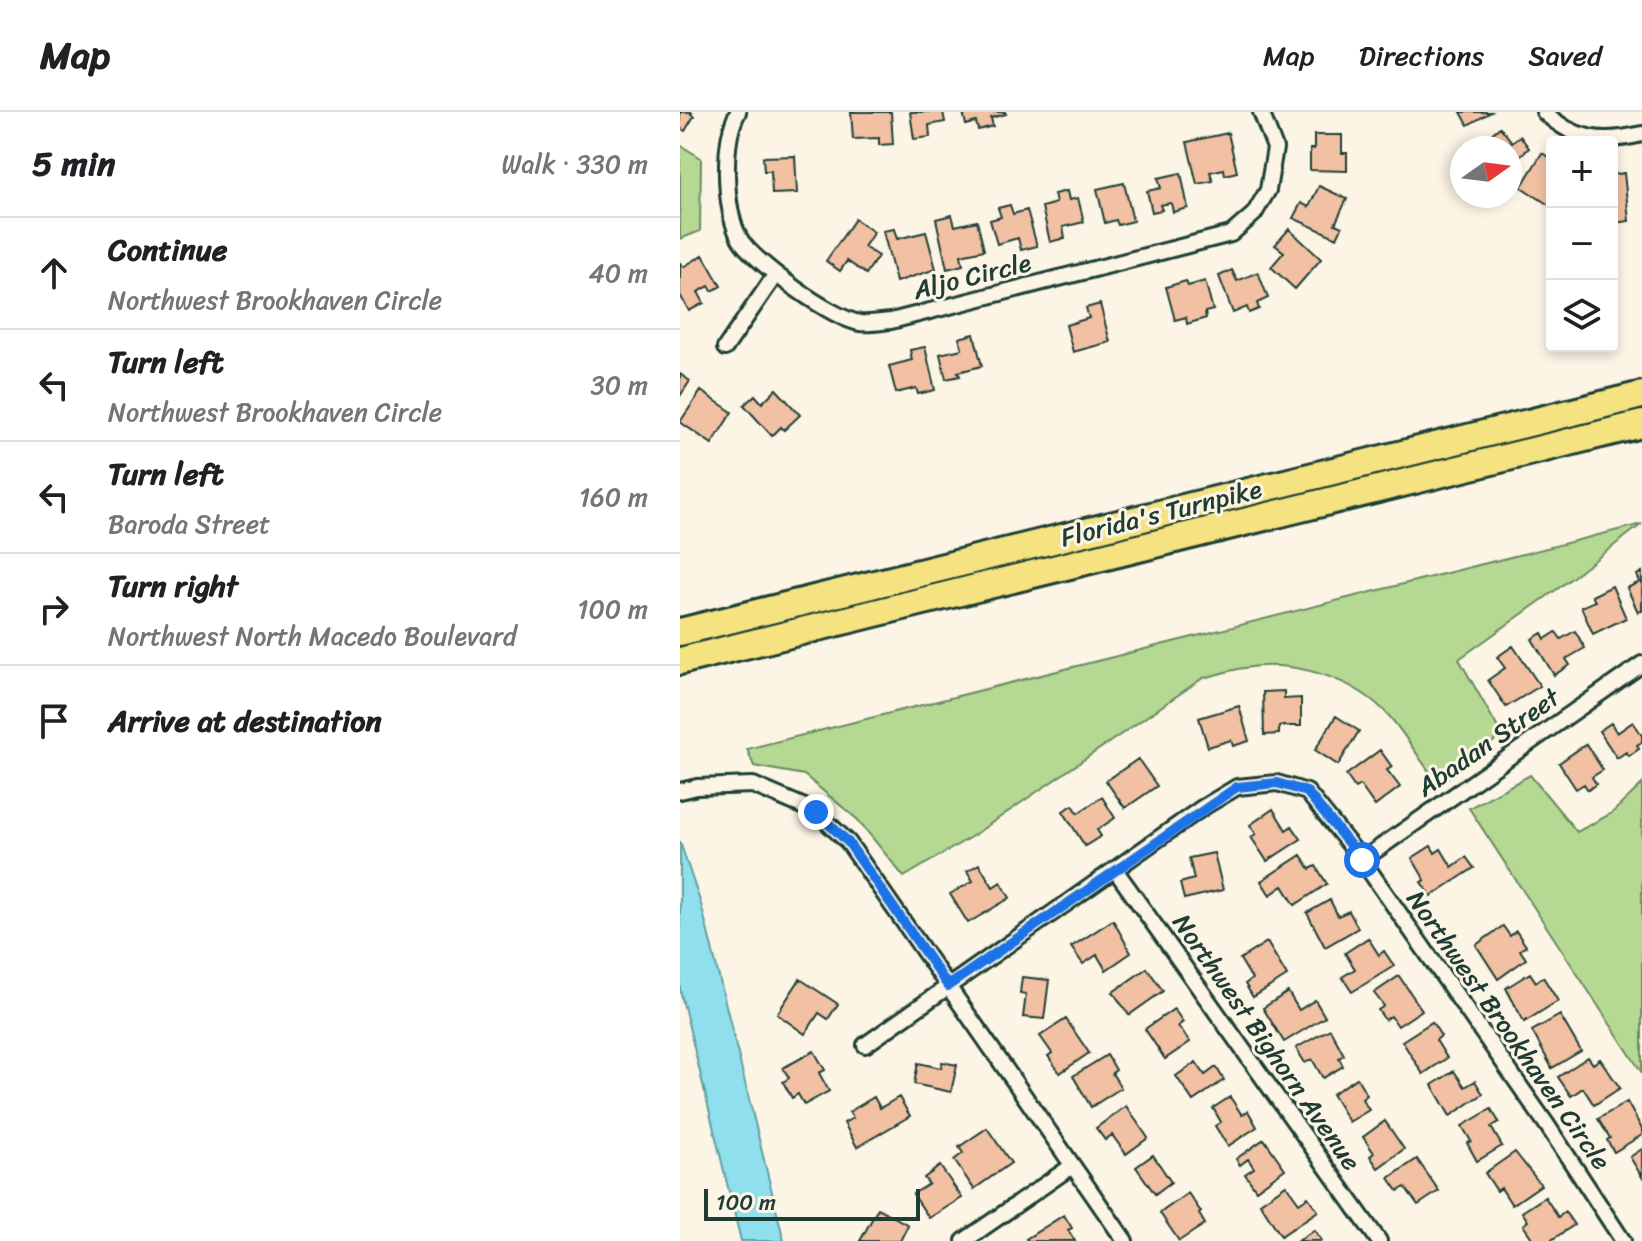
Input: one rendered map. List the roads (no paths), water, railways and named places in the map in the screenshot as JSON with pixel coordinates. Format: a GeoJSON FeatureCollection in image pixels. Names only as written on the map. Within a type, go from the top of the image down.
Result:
{"type":"FeatureCollection","features":[{"type":"Feature","properties":{"kind":"highway","name":"Florida's Turnpike"},"geometry":{"type":"LineString","coordinates":[[680,632],[1642,395]]}},
{"type":"Feature","properties":{"kind":"highway","name":"Florida's Turnpike"},"geometry":{"type":"LineString","coordinates":[[680,661],[1642,424]]}},
{"type":"Feature","properties":{"kind":"street","name":"Aljo Circle"},"geometry":{"type":"LineString","coordinates":[[738,112],[728,148],[730,216],[741,242],[776,274],[836,315],[860,323],[891,321],[1231,234],[1254,214],[1268,190],[1275,148],[1261,112]]}},
{"type":"Feature","properties":{"kind":"street"},"geometry":{"type":"LineString","coordinates":[[1544,112],[1561,128],[1584,138],[1626,138],[1642,134]]}},
{"type":"Feature","properties":{"kind":"street"},"geometry":{"type":"LineString","coordinates":[[725,348],[776,274]]}},
{"type":"Feature","properties":{"kind":"street","name":"Abadan Street"},"geometry":{"type":"LineString","coordinates":[[1362,860],[1642,664]]}},
{"type":"Feature","properties":{"kind":"street","name":"Northwest Brookhaven Circle"},"geometry":{"type":"LineString","coordinates":[[1116,871],[1202,808],[1237,787],[1277,783],[1307,792],[1362,860],[1547,1125],[1623,1241]]}},
{"type":"Feature","properties":{"kind":"street"},"geometry":{"type":"LineString","coordinates":[[680,791],[697,787],[753,785],[816,812],[848,842],[1125,1241]]}},
{"type":"Feature","properties":{"kind":"street"},"geometry":{"type":"LineString","coordinates":[[865,1045],[1116,871]]}},
{"type":"Feature","properties":{"kind":"street","name":"Northwest Bighorn Avenue"},"geometry":{"type":"LineString","coordinates":[[1116,871],[1379,1241]]}},
{"type":"Feature","properties":{"kind":"street"},"geometry":{"type":"LineString","coordinates":[[964,1241],[1072,1166]]}},
{"type":"Feature","properties":{"kind":"water"},"geometry":{"type":"Polygon","coordinates":[[[680,842],[701,904],[784,1241],[741,1241],[680,990],[680,842]]]}}]}
